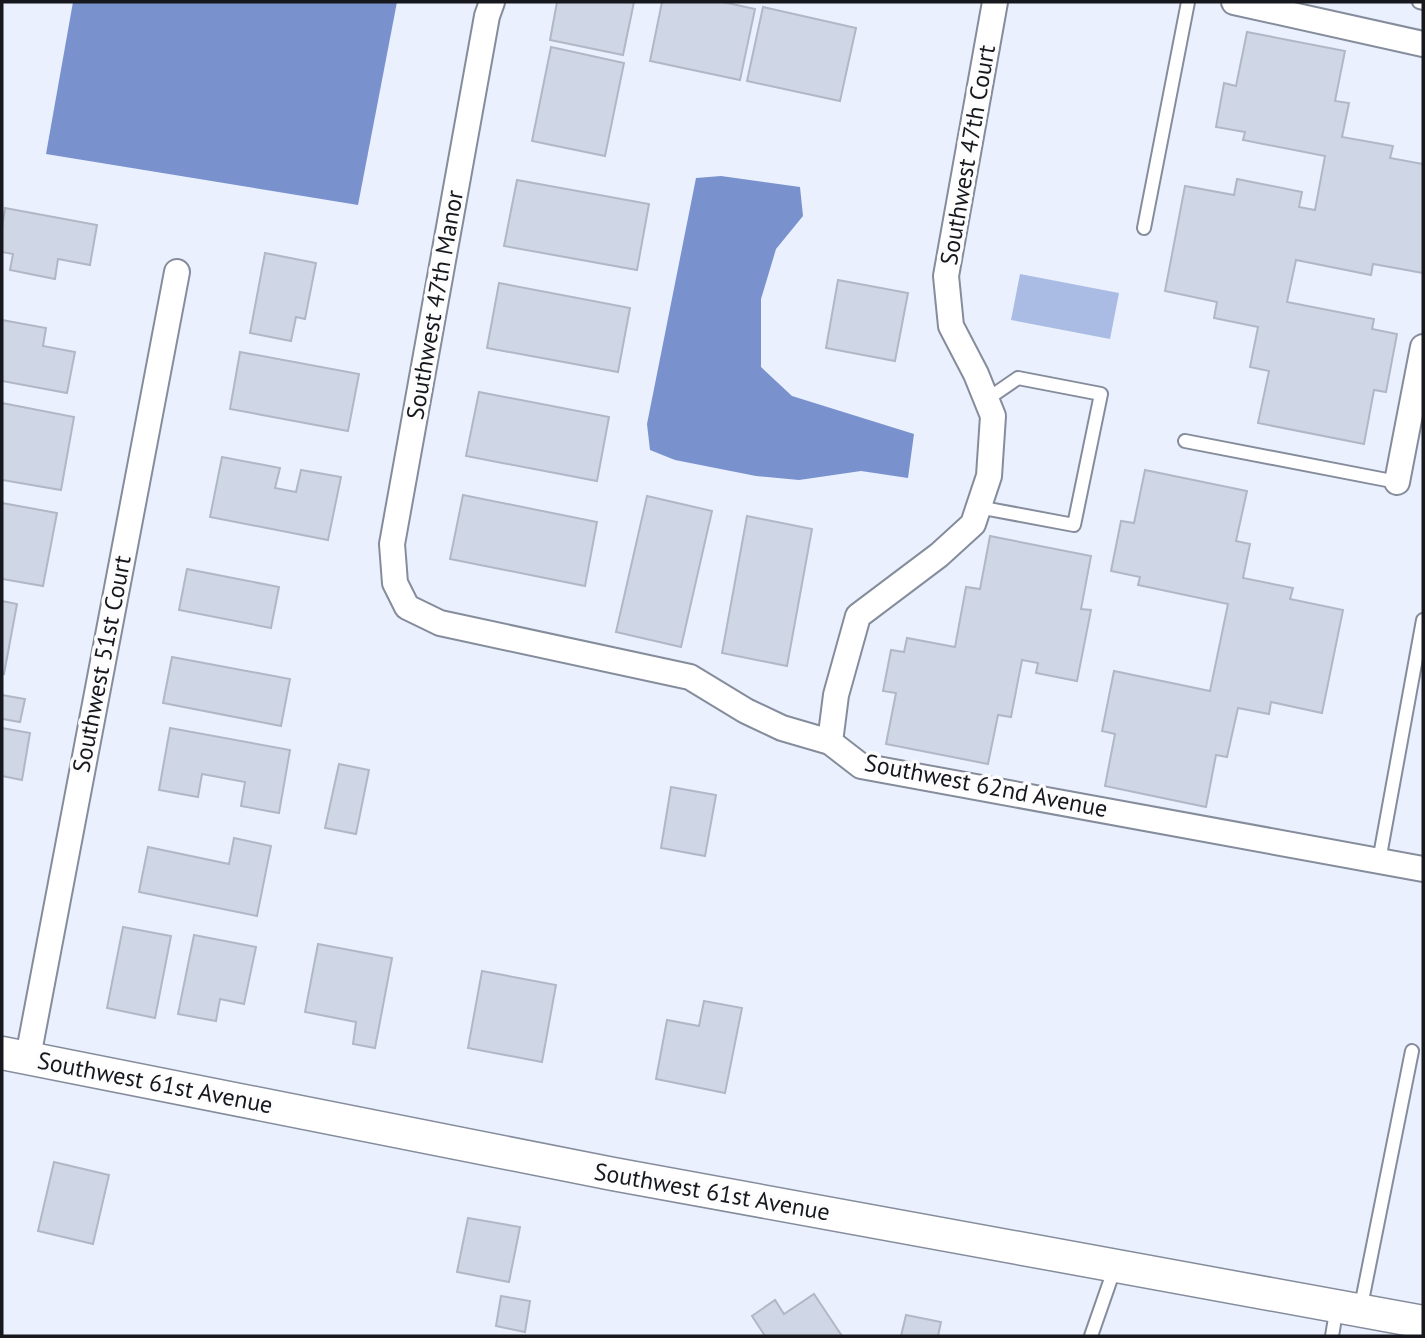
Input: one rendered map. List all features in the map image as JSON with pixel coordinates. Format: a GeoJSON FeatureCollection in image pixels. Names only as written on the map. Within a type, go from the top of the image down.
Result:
{"type":"FeatureCollection","features":[{"type":"Feature","properties":{"kind":"street","name":"Southwest 47th Manor"},"geometry":{"type":"LineString","coordinates":[[407,607],[395,583],[393,544],[492,2]]}},
{"type":"Feature","properties":{"kind":"street","name":"Southwest 47th Court"},"geometry":{"type":"LineString","coordinates":[[830,742],[836,695],[858,616],[939,555],[973,524],[989,476],[993,416],[976,374],[951,326],[946,276],[995,2]]}},
{"type":"Feature","properties":{"kind":"street"},"geometry":{"type":"LineString","coordinates":[[1234,2],[1423,44]]}},
{"type":"Feature","properties":{"kind":"street","name":"Southwest 51st Court"},"geometry":{"type":"LineString","coordinates":[[15,1055],[177,272]]}},
{"type":"Feature","properties":{"kind":"street"},"geometry":{"type":"LineString","coordinates":[[1397,482],[1423,347]]}},
{"type":"Feature","properties":{"kind":"street","name":"Southwest 62nd Avenue"},"geometry":{"type":"LineString","coordinates":[[407,607],[440,624],[690,677],[746,711],[782,728],[830,742],[861,766],[1423,869]]}},
{"type":"Feature","properties":{"kind":"street","name":"Southwest 61st Avenue"},"geometry":{"type":"LineString","coordinates":[[15,1055],[613,1174],[1116,1266],[1343,1318],[1423,1322]]}},
{"type":"Feature","properties":{"kind":"lane"},"geometry":{"type":"LineString","coordinates":[[1144,228],[1188,2]]}},
{"type":"Feature","properties":{"kind":"lane"},"geometry":{"type":"LineString","coordinates":[[978,507],[1074,525],[1101,394],[1018,378],[986,400]]}},
{"type":"Feature","properties":{"kind":"lane"},"geometry":{"type":"LineString","coordinates":[[1185,441],[1397,482]]}},
{"type":"Feature","properties":{"kind":"lane"},"geometry":{"type":"LineString","coordinates":[[1379,861],[1423,620]]}},
{"type":"Feature","properties":{"kind":"lane"},"geometry":{"type":"LineString","coordinates":[[1343,1318],[1412,1051]]}},
{"type":"Feature","properties":{"kind":"lane"},"geometry":{"type":"LineString","coordinates":[[1091,1336],[1116,1266]]}},
{"type":"Feature","properties":{"kind":"shaded area"},"geometry":{"type":"Polygon","coordinates":[[[73,2],[397,2],[358,205],[46,154],[73,2]]]}},
{"type":"Feature","properties":{"kind":"shaded area"},"geometry":{"type":"Polygon","coordinates":[[[721,176],[800,187],[803,216],[776,249],[761,299],[761,367],[792,396],[914,434],[908,478],[861,471],[799,480],[756,476],[675,460],[650,450],[647,424],[696,178],[721,176]]]}},
{"type":"Feature","properties":{"kind":"shaded area"},"geometry":{"type":"Polygon","coordinates":[[[1020,274],[1119,293],[1110,339],[1011,320],[1020,274]]]}},
{"type":"Feature","properties":{"kind":"building"},"geometry":{"type":"Polygon","coordinates":[[[557,2],[634,2],[623,55],[550,40],[557,2]]]}},
{"type":"Feature","properties":{"kind":"building"},"geometry":{"type":"Polygon","coordinates":[[[662,2],[723,2],[755,9],[740,80],[650,61],[662,2]]]}},
{"type":"Feature","properties":{"kind":"building"},"geometry":{"type":"Polygon","coordinates":[[[763,7],[856,28],[840,101],[747,81],[763,7]]]}},
{"type":"Feature","properties":{"kind":"building"},"geometry":{"type":"Polygon","coordinates":[[[1247,32],[1345,51],[1335,101],[1349,103],[1342,137],[1393,146],[1390,158],[1423,164],[1423,273],[1373,264],[1371,275],[1296,260],[1287,302],[1374,319],[1372,329],[1397,334],[1386,392],[1374,390],[1364,444],[1258,423],[1269,371],[1250,367],[1258,327],[1214,318],[1217,302],[1165,291],[1185,186],[1234,195],[1237,179],[1302,192],[1299,207],[1315,210],[1325,156],[1243,140],[1245,132],[1216,127],[1224,83],[1236,86],[1247,32]]]}},
{"type":"Feature","properties":{"kind":"building"},"geometry":{"type":"Polygon","coordinates":[[[551,47],[624,63],[605,156],[532,141],[551,47]]]}},
{"type":"Feature","properties":{"kind":"building"},"geometry":{"type":"Polygon","coordinates":[[[517,180],[649,204],[637,270],[504,246],[517,180]]]}},
{"type":"Feature","properties":{"kind":"building"},"geometry":{"type":"Polygon","coordinates":[[[5,208],[97,225],[90,265],[58,259],[55,279],[10,270],[13,254],[2,252],[5,208]]]}},
{"type":"Feature","properties":{"kind":"building"},"geometry":{"type":"Polygon","coordinates":[[[265,253],[316,263],[305,319],[296,317],[291,341],[250,333],[265,253]]]}},
{"type":"Feature","properties":{"kind":"building"},"geometry":{"type":"Polygon","coordinates":[[[838,280],[908,293],[895,361],[826,348],[838,280]]]}},
{"type":"Feature","properties":{"kind":"building"},"geometry":{"type":"Polygon","coordinates":[[[499,283],[630,308],[618,372],[487,348],[499,283]]]}},
{"type":"Feature","properties":{"kind":"building"},"geometry":{"type":"Polygon","coordinates":[[[2,320],[46,328],[43,346],[75,352],[67,393],[2,381],[2,320]]]}},
{"type":"Feature","properties":{"kind":"building"},"geometry":{"type":"Polygon","coordinates":[[[240,352],[359,374],[348,431],[230,409],[240,352]]]}},
{"type":"Feature","properties":{"kind":"building"},"geometry":{"type":"Polygon","coordinates":[[[479,392],[609,417],[597,481],[466,456],[479,392]]]}},
{"type":"Feature","properties":{"kind":"building"},"geometry":{"type":"Polygon","coordinates":[[[2,403],[74,417],[61,490],[2,480],[2,403]]]}},
{"type":"Feature","properties":{"kind":"building"},"geometry":{"type":"Polygon","coordinates":[[[222,457],[280,468],[275,488],[296,492],[301,470],[341,477],[328,540],[210,517],[222,457]]]}},
{"type":"Feature","properties":{"kind":"building"},"geometry":{"type":"Polygon","coordinates":[[[1145,470],[1247,491],[1236,541],[1250,544],[1243,578],[1293,588],[1290,599],[1343,610],[1322,713],[1271,702],[1269,714],[1238,708],[1227,757],[1216,755],[1206,807],[1105,786],[1115,734],[1102,731],[1114,671],[1210,691],[1228,604],[1138,585],[1140,577],[1111,571],[1121,521],[1134,523],[1145,470]]]}},
{"type":"Feature","properties":{"kind":"building"},"geometry":{"type":"Polygon","coordinates":[[[463,495],[597,522],[585,586],[450,559],[463,495]]]}},
{"type":"Feature","properties":{"kind":"building"},"geometry":{"type":"Polygon","coordinates":[[[647,496],[712,511],[681,647],[616,632],[647,496]]]}},
{"type":"Feature","properties":{"kind":"building"},"geometry":{"type":"Polygon","coordinates":[[[2,503],[57,513],[43,586],[2,579],[2,503]]]}},
{"type":"Feature","properties":{"kind":"building"},"geometry":{"type":"Polygon","coordinates":[[[747,516],[812,529],[787,666],[722,653],[747,516]]]}},
{"type":"Feature","properties":{"kind":"building"},"geometry":{"type":"Polygon","coordinates":[[[990,536],[1091,556],[1081,609],[1091,610],[1077,681],[1036,673],[1038,663],[1022,660],[1011,717],[998,715],[988,764],[886,744],[896,693],[883,691],[891,650],[904,652],[907,638],[955,647],[966,587],[980,589],[990,536]]]}},
{"type":"Feature","properties":{"kind":"building"},"geometry":{"type":"Polygon","coordinates":[[[187,569],[279,587],[271,628],[179,610],[187,569]]]}},
{"type":"Feature","properties":{"kind":"building"},"geometry":{"type":"Polygon","coordinates":[[[2,601],[17,604],[4,674],[2,674],[2,601]]]}},
{"type":"Feature","properties":{"kind":"building"},"geometry":{"type":"Polygon","coordinates":[[[172,657],[290,679],[281,726],[163,703],[172,657]]]}},
{"type":"Feature","properties":{"kind":"building"},"geometry":{"type":"Polygon","coordinates":[[[2,695],[25,699],[20,722],[2,719],[2,695]]]}},
{"type":"Feature","properties":{"kind":"building"},"geometry":{"type":"Polygon","coordinates":[[[2,728],[30,733],[22,780],[2,776],[2,728]]]}},
{"type":"Feature","properties":{"kind":"building"},"geometry":{"type":"Polygon","coordinates":[[[170,728],[290,750],[279,813],[241,806],[245,782],[202,774],[198,797],[159,790],[170,728]]]}},
{"type":"Feature","properties":{"kind":"building"},"geometry":{"type":"Polygon","coordinates":[[[339,764],[369,770],[356,834],[325,828],[339,764]]]}},
{"type":"Feature","properties":{"kind":"building"},"geometry":{"type":"Polygon","coordinates":[[[671,787],[716,795],[705,856],[661,848],[671,787]]]}},
{"type":"Feature","properties":{"kind":"building"},"geometry":{"type":"Polygon","coordinates":[[[234,838],[271,846],[257,916],[139,892],[148,847],[229,864],[234,838]]]}},
{"type":"Feature","properties":{"kind":"building"},"geometry":{"type":"Polygon","coordinates":[[[123,927],[171,936],[155,1018],[107,1008],[123,927]]]}},
{"type":"Feature","properties":{"kind":"building"},"geometry":{"type":"Polygon","coordinates":[[[194,935],[256,947],[244,1004],[220,999],[216,1021],[178,1014],[194,935]]]}},
{"type":"Feature","properties":{"kind":"building"},"geometry":{"type":"Polygon","coordinates":[[[318,944],[392,958],[375,1048],[353,1044],[356,1022],[305,1012],[318,944]]]}},
{"type":"Feature","properties":{"kind":"building"},"geometry":{"type":"Polygon","coordinates":[[[482,971],[556,985],[542,1062],[468,1048],[482,971]]]}},
{"type":"Feature","properties":{"kind":"building"},"geometry":{"type":"Polygon","coordinates":[[[704,1001],[742,1008],[725,1093],[656,1079],[667,1020],[699,1026],[704,1001]]]}},
{"type":"Feature","properties":{"kind":"building"},"geometry":{"type":"Polygon","coordinates":[[[54,1162],[109,1175],[93,1244],[38,1231],[54,1162]]]}},
{"type":"Feature","properties":{"kind":"building"},"geometry":{"type":"Polygon","coordinates":[[[468,1218],[520,1227],[509,1282],[457,1272],[468,1218]]]}},
{"type":"Feature","properties":{"kind":"building"},"geometry":{"type":"Polygon","coordinates":[[[814,1294],[842,1336],[765,1336],[752,1316],[775,1300],[784,1314],[814,1294]]]}},
{"type":"Feature","properties":{"kind":"building"},"geometry":{"type":"Polygon","coordinates":[[[501,1296],[530,1301],[525,1332],[496,1326],[501,1296]]]}},
{"type":"Feature","properties":{"kind":"building"},"geometry":{"type":"Polygon","coordinates":[[[906,1315],[941,1322],[938,1336],[901,1336],[906,1315]]]}}]}
